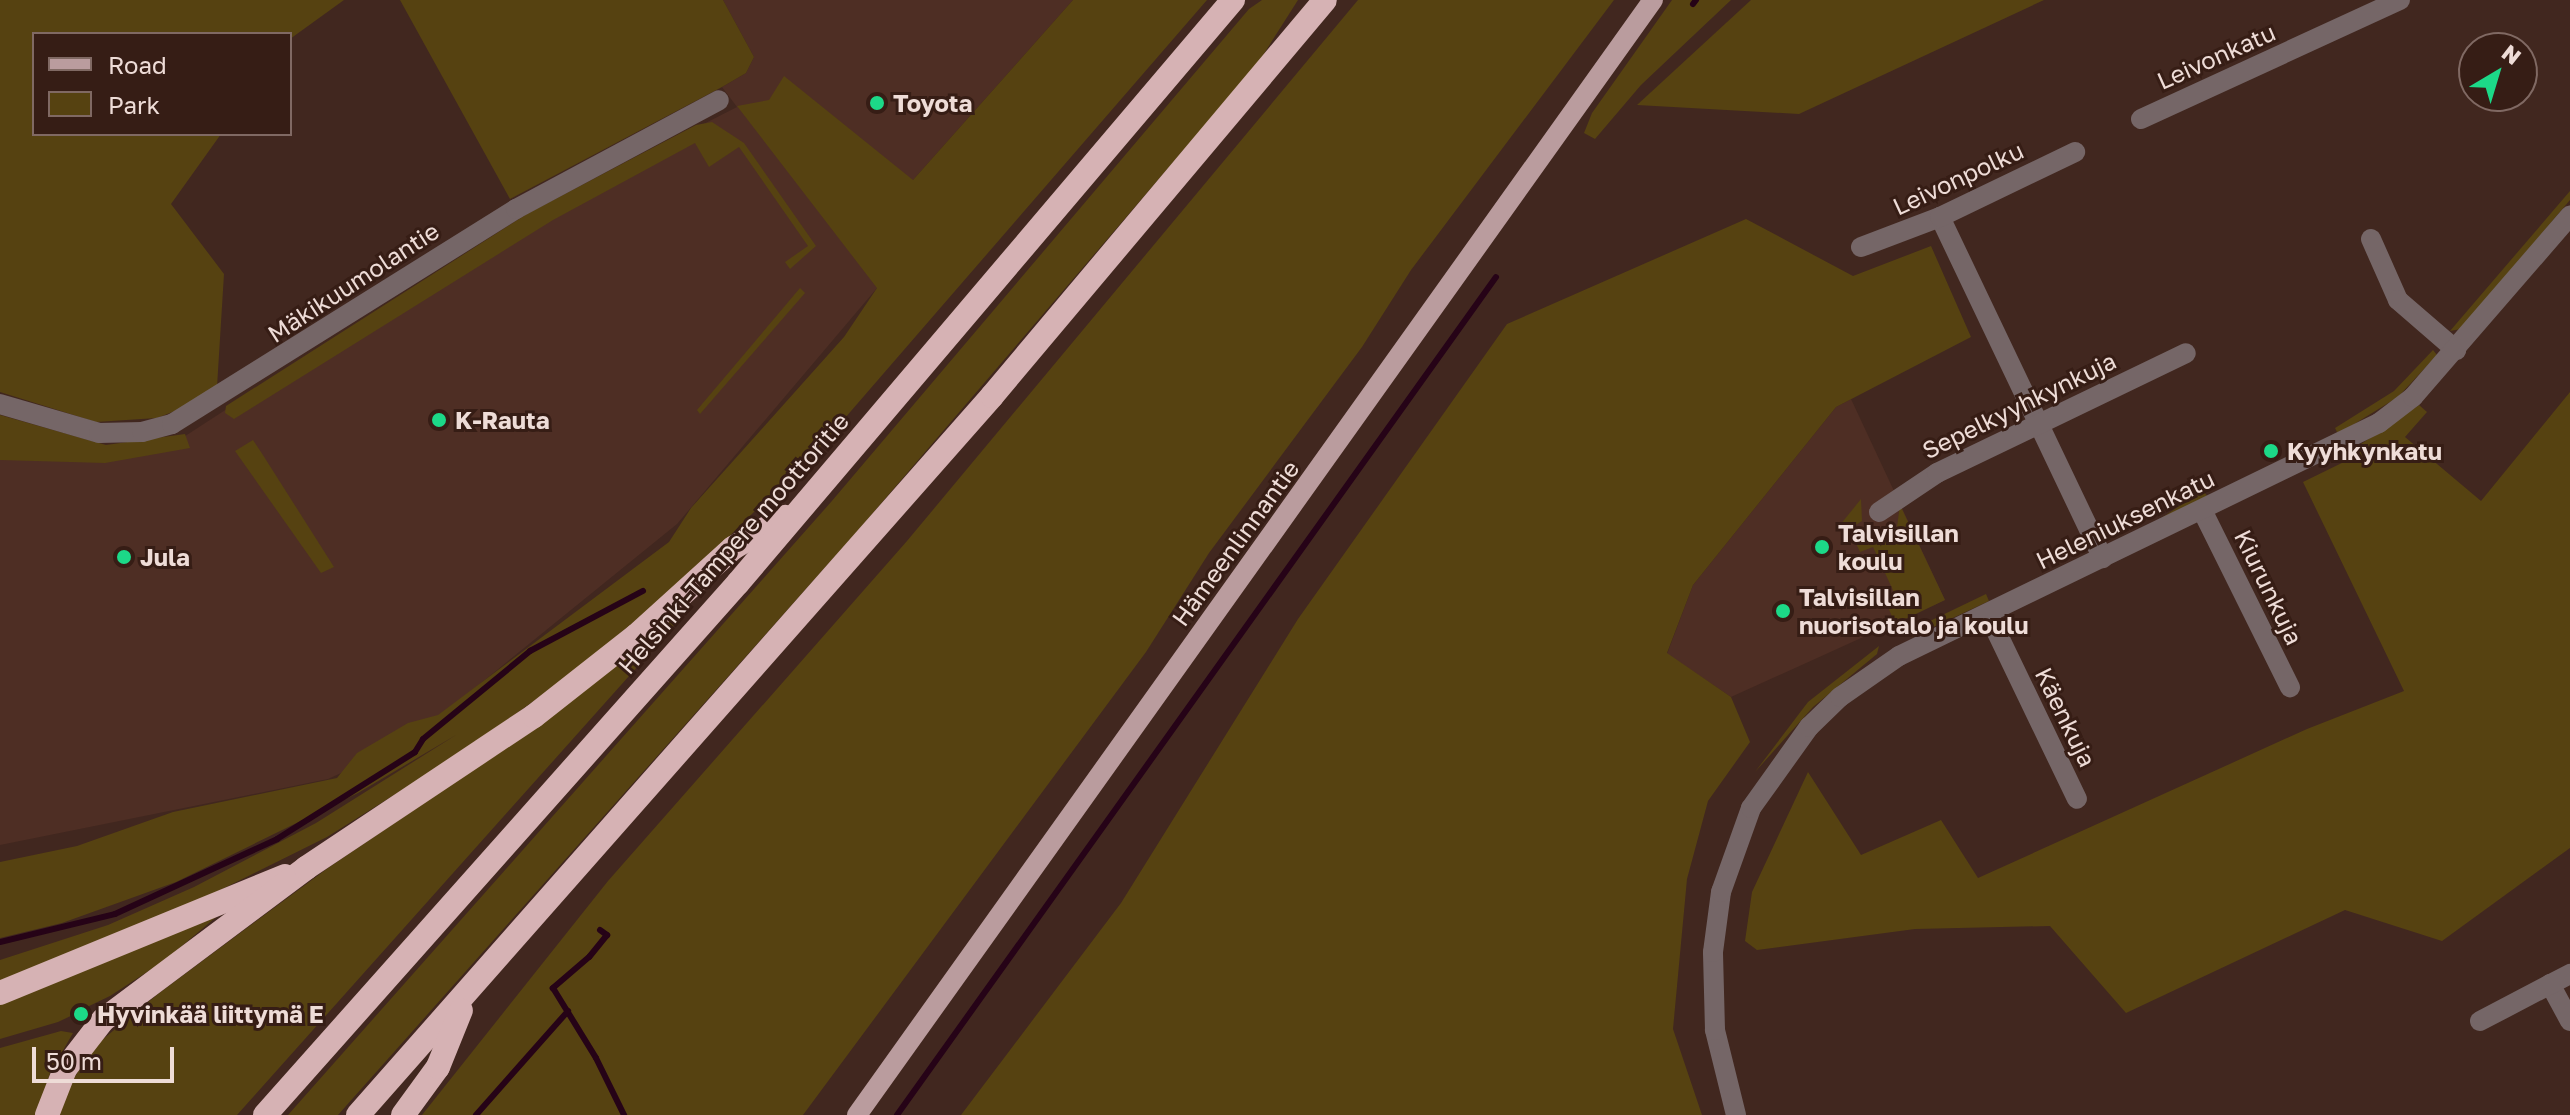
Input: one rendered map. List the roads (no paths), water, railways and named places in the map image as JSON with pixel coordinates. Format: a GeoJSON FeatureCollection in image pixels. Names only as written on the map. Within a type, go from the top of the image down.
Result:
{"type":"FeatureCollection","features":[{"type":"Feature","properties":{"kind":"highway","name":"Helsinki-Tampere moottoritie"},"geometry":{"type":"LineString","coordinates":[[265,1115],[804,505],[1233,0]]}},
{"type":"Feature","properties":{"kind":"highway"},"geometry":{"type":"LineString","coordinates":[[358,1115],[466,997],[982,408],[1325,0]]}},
{"type":"Feature","properties":{"kind":"highway"},"geometry":{"type":"LineString","coordinates":[[47,1115],[65,1069],[103,1020],[306,868],[534,716],[637,635],[733,548],[804,505]]}},
{"type":"Feature","properties":{"kind":"highway"},"geometry":{"type":"LineString","coordinates":[[0,993],[306,868]]}},
{"type":"Feature","properties":{"kind":"highway"},"geometry":{"type":"LineString","coordinates":[[403,1115],[438,1067],[466,997]]}},
{"type":"Feature","properties":{"kind":"main road","name":"Hämeenlinnantie"},"geometry":{"type":"LineString","coordinates":[[857,1115],[1653,0]]}},
{"type":"Feature","properties":{"kind":"street","name":"Leivonkatu"},"geometry":{"type":"LineString","coordinates":[[2141,119],[2400,0]]}},
{"type":"Feature","properties":{"kind":"street","name":"Mäkikuumolantie"},"geometry":{"type":"LineString","coordinates":[[0,404],[99,433],[142,432],[172,424],[516,209],[719,100]]}},
{"type":"Feature","properties":{"kind":"street","name":"Leivonpolku"},"geometry":{"type":"LineString","coordinates":[[1861,247],[1940,217],[2075,152]]}},
{"type":"Feature","properties":{"kind":"street","name":"Heleniuksenkatu"},"geometry":{"type":"LineString","coordinates":[[1736,1115],[1715,1030],[1713,952],[1728,863],[1751,808],[1793,745],[1840,697],[1899,656],[2379,423],[2413,397],[2570,216]]}},
{"type":"Feature","properties":{"kind":"street"},"geometry":{"type":"LineString","coordinates":[[1940,217],[2103,558]]}},
{"type":"Feature","properties":{"kind":"street"},"geometry":{"type":"LineString","coordinates":[[2371,239],[2398,300],[2456,350]]}},
{"type":"Feature","properties":{"kind":"street","name":"Sepelkyyhkynkuja"},"geometry":{"type":"LineString","coordinates":[[1879,512],[1937,473],[2186,353]]}},
{"type":"Feature","properties":{"kind":"street","name":"Kiurunkuja"},"geometry":{"type":"LineString","coordinates":[[2202,510],[2290,687]]}},
{"type":"Feature","properties":{"kind":"street","name":"Käenkuja"},"geometry":{"type":"LineString","coordinates":[[1988,614],[2077,799]]}},
{"type":"Feature","properties":{"kind":"street"},"geometry":{"type":"LineString","coordinates":[[2480,1021],[2570,974]]}},
{"type":"Feature","properties":{"kind":"street"},"geometry":{"type":"LineString","coordinates":[[2550,984],[2570,1021]]}},
{"type":"Feature","properties":{"kind":"waterway"},"geometry":{"type":"LineString","coordinates":[[1693,4],[1696,0]]}},
{"type":"Feature","properties":{"kind":"waterway"},"geometry":{"type":"LineString","coordinates":[[897,1115],[1496,277]]}},
{"type":"Feature","properties":{"kind":"waterway"},"geometry":{"type":"LineString","coordinates":[[0,942],[115,914],[277,839],[415,752],[423,739],[530,651],[643,591]]}},
{"type":"Feature","properties":{"kind":"waterway"},"geometry":{"type":"LineString","coordinates":[[600,930],[607,935],[589,957],[553,988],[596,1058],[624,1115]]}},
{"type":"Feature","properties":{"kind":"waterway"},"geometry":{"type":"LineString","coordinates":[[476,1115],[568,1011]]}},
{"type":"Feature","properties":{"kind":"place","name":"Toyota"},"geometry":{"type":"Point","coordinates":[877,103]}},
{"type":"Feature","properties":{"kind":"place","name":"K-Rauta"},"geometry":{"type":"Point","coordinates":[439,420]}},
{"type":"Feature","properties":{"kind":"place","name":"Kyyhkynkatu"},"geometry":{"type":"Point","coordinates":[2271,451]}},
{"type":"Feature","properties":{"kind":"place","name":"Talvisillan koulu"},"geometry":{"type":"Point","coordinates":[1822,547]}},
{"type":"Feature","properties":{"kind":"place","name":"Jula"},"geometry":{"type":"Point","coordinates":[124,557]}},
{"type":"Feature","properties":{"kind":"place","name":"Talvisillan nuorisotalo ja koulu"},"geometry":{"type":"Point","coordinates":[1783,611]}},
{"type":"Feature","properties":{"kind":"place","name":"Hyvinkää liittymä E"},"geometry":{"type":"Point","coordinates":[81,1014]}}]}
